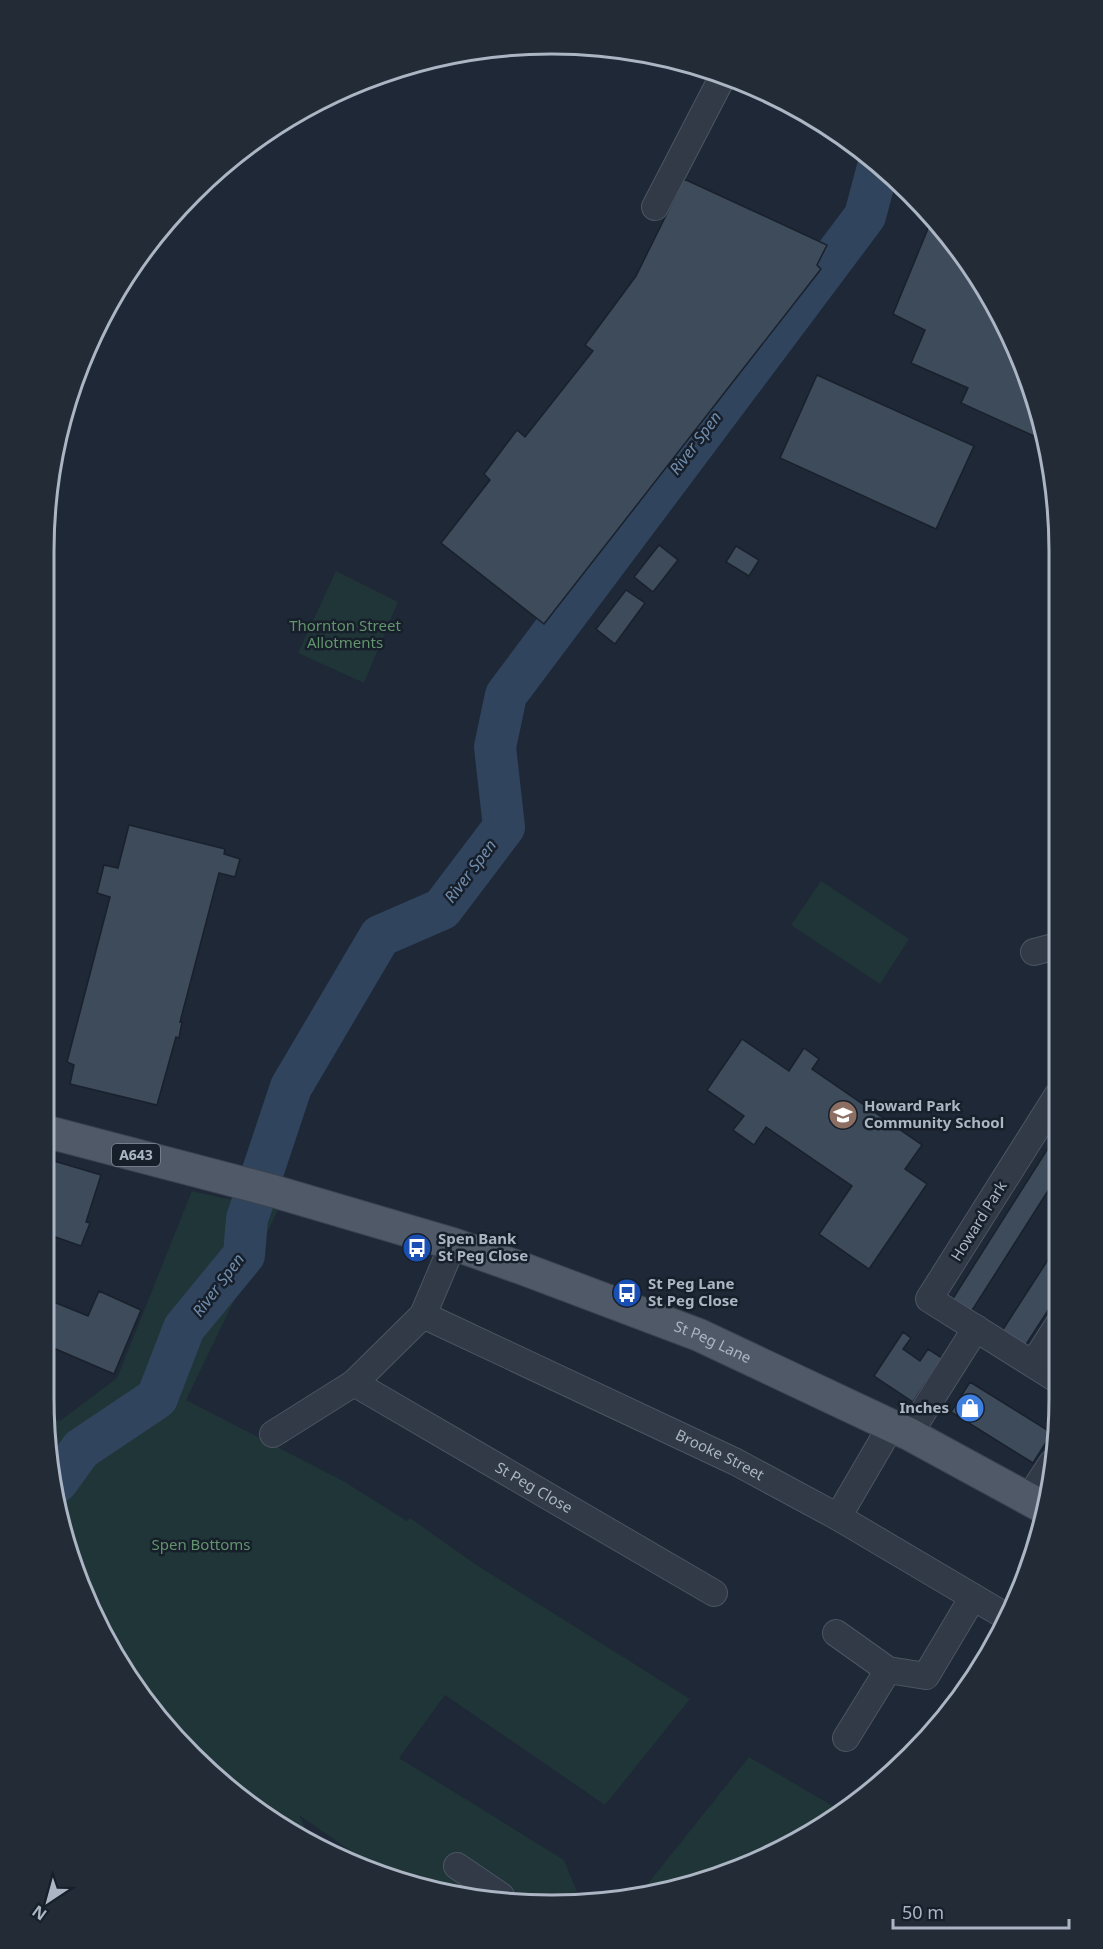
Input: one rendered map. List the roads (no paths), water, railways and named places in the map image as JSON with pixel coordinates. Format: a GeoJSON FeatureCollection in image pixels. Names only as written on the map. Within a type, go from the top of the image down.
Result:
{"type":"FeatureCollection","features":[{"type":"Feature","properties":{"kind":"main road","name":"St Peg Lane"},"geometry":{"type":"LineString","coordinates":[[54,1134],[273,1191],[453,1244],[699,1335],[900,1430],[1036,1503]]}},
{"type":"Feature","properties":{"kind":"street"},"geometry":{"type":"LineString","coordinates":[[655,207],[719,83]]}},
{"type":"Feature","properties":{"kind":"street","name":"Howard Park"},"geometry":{"type":"LineString","coordinates":[[1049,1109],[929,1299],[1049,1374]]}},
{"type":"Feature","properties":{"kind":"street"},"geometry":{"type":"LineString","coordinates":[[273,1434],[354,1383],[423,1315],[453,1244]]}},
{"type":"Feature","properties":{"kind":"street","name":"Brooke Street"},"geometry":{"type":"LineString","coordinates":[[423,1315],[736,1462],[838,1517],[1000,1613]]}},
{"type":"Feature","properties":{"kind":"street"},"geometry":{"type":"LineString","coordinates":[[838,1517],[976,1328]]}},
{"type":"Feature","properties":{"kind":"street"},"geometry":{"type":"LineString","coordinates":[[1034,1364],[1049,1340]]}},
{"type":"Feature","properties":{"kind":"street","name":"St Peg Close"},"geometry":{"type":"LineString","coordinates":[[354,1383],[714,1593]]}},
{"type":"Feature","properties":{"kind":"street"},"geometry":{"type":"LineString","coordinates":[[836,1633],[888,1670],[926,1676],[973,1597]]}},
{"type":"Feature","properties":{"kind":"street"},"geometry":{"type":"LineString","coordinates":[[846,1738],[888,1670]]}},
{"type":"Feature","properties":{"kind":"street"},"geometry":{"type":"LineString","coordinates":[[457,1866],[495,1892]]}},
{"type":"Feature","properties":{"kind":"waterway","name":"River Spen"},"geometry":{"type":"LineString","coordinates":[[61,1477],[81,1449],[157,1398],[184,1328],[244,1255],[247,1219],[291,1087],[380,936],[442,909],[504,827],[495,747],[506,695],[865,216],[876,174]]}},
{"type":"Feature","properties":{"kind":"place","name":"Howard Park Community School"},"geometry":{"type":"Point","coordinates":[843,1115]}},
{"type":"Feature","properties":{"kind":"place","name":"Spen Bank St Peg Close"},"geometry":{"type":"Point","coordinates":[417,1248]}},
{"type":"Feature","properties":{"kind":"place","name":"St Peg Lane St Peg Close"},"geometry":{"type":"Point","coordinates":[627,1293]}},
{"type":"Feature","properties":{"kind":"place","name":"Inches"},"geometry":{"type":"Point","coordinates":[970,1408]}},
{"type":"Feature","properties":{"kind":"park label","name":"Thornton Street Allotments"},"geometry":{"type":"Point","coordinates":[345,634]}},
{"type":"Feature","properties":{"kind":"park label","name":"Spen Bottoms"},"geometry":{"type":"Point","coordinates":[201,1545]}}]}
